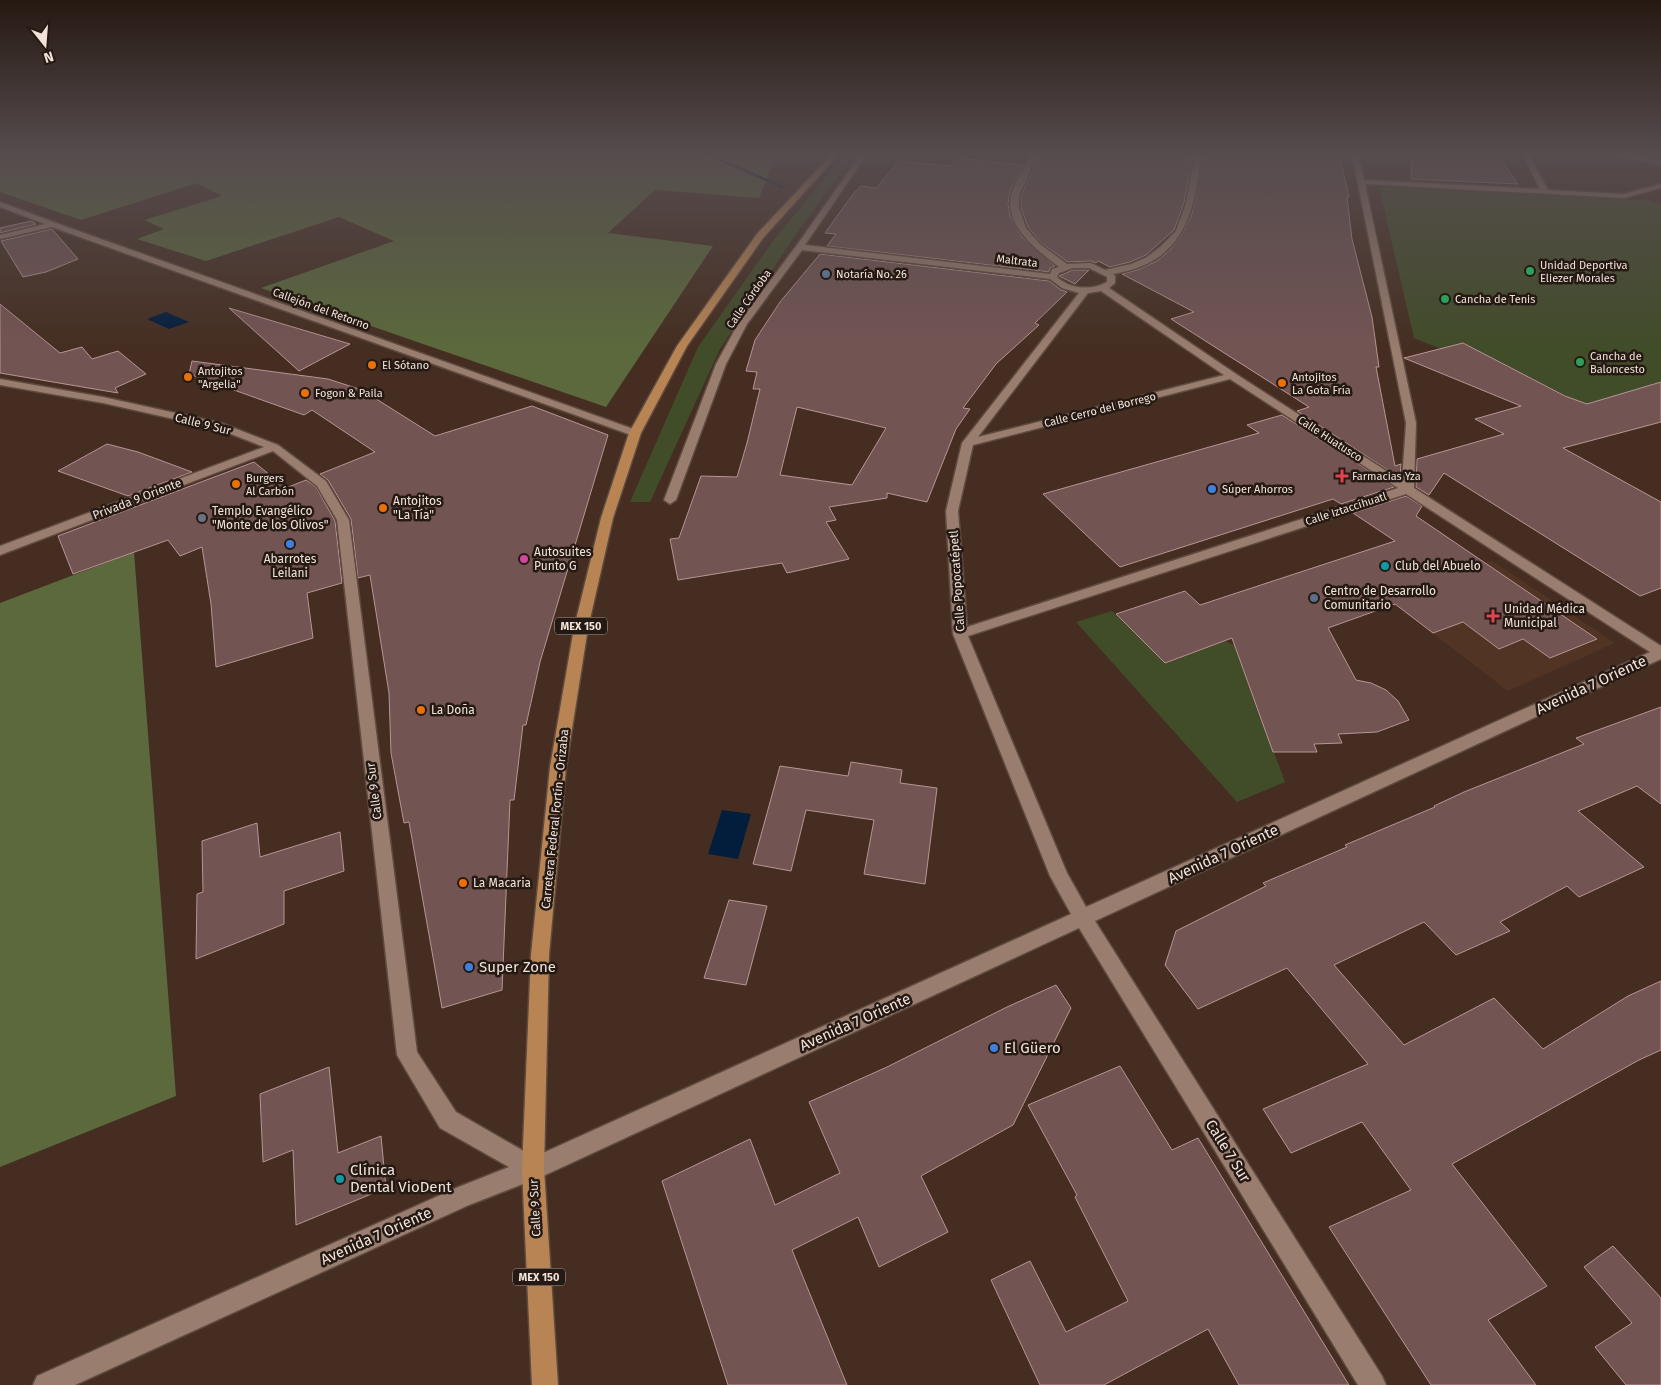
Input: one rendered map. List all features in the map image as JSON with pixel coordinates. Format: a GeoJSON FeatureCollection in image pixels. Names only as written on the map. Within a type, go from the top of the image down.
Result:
{"type":"FeatureCollection","features":[{"type":"Feature","properties":{"kind":"main road","name":"Carretera Federal Fortín - Orizaba"},"geometry":{"type":"LineString","coordinates":[[532,1169],[540,955],[558,766],[583,619],[607,518],[635,433],[682,346],[760,236],[776,219]]}},
{"type":"Feature","properties":{"kind":"main road","name":"Calle 9 Sur"},"geometry":{"type":"LineString","coordinates":[[532,1169],[545,1385]]}},
{"type":"Feature","properties":{"kind":"street","name":"Callejón del Retorno"},"geometry":{"type":"LineString","coordinates":[[37,219],[635,433]]}},
{"type":"Feature","properties":{"kind":"street","name":"Calle Córdoba"},"geometry":{"type":"LineString","coordinates":[[670,500],[721,364],[743,324],[820,219]]}},
{"type":"Feature","properties":{"kind":"street"},"geometry":{"type":"LineString","coordinates":[[1018,219],[1022,230],[1039,247],[1064,266]]}},
{"type":"Feature","properties":{"kind":"street"},"geometry":{"type":"LineString","coordinates":[[1107,272],[1112,279],[1111,283],[1102,288],[1086,290],[1068,287],[1055,281],[1053,277],[1054,271],[1064,266],[1091,266],[1107,272],[1127,270],[1146,263],[1162,252],[1181,230],[1184,219]]}},
{"type":"Feature","properties":{"kind":"street"},"geometry":{"type":"LineString","coordinates":[[1368,219],[1411,423],[1408,489]]}},
{"type":"Feature","properties":{"kind":"street"},"geometry":{"type":"LineString","coordinates":[[0,237],[53,225]]}},
{"type":"Feature","properties":{"kind":"street","name":"Maltrata"},"geometry":{"type":"LineString","coordinates":[[800,248],[1053,277]]}},
{"type":"Feature","properties":{"kind":"street","name":"Calle Huatusco"},"geometry":{"type":"LineString","coordinates":[[1102,288],[1232,376],[1661,653]]}},
{"type":"Feature","properties":{"kind":"street","name":"Calle Popocatépetl"},"geometry":{"type":"LineString","coordinates":[[1083,918],[1058,876],[960,634],[952,511],[968,443],[1086,290]]}},
{"type":"Feature","properties":{"kind":"street","name":"Calle Cerro del Borrego"},"geometry":{"type":"LineString","coordinates":[[968,443],[1232,376]]}},
{"type":"Feature","properties":{"kind":"street","name":"Calle 9 Sur"},"geometry":{"type":"LineString","coordinates":[[0,382],[103,400],[221,426],[274,447],[322,484],[343,520],[407,1055],[448,1120],[532,1169]]}},
{"type":"Feature","properties":{"kind":"street","name":"Privada 9 Oriente"},"geometry":{"type":"LineString","coordinates":[[0,551],[274,447]]}},
{"type":"Feature","properties":{"kind":"street","name":"Calle Iztaccíhuatl"},"geometry":{"type":"LineString","coordinates":[[960,634],[1408,489]]}},
{"type":"Feature","properties":{"kind":"street","name":"Avenida 7 Oriente"},"geometry":{"type":"LineString","coordinates":[[46,1385],[464,1196],[532,1169],[1661,653]]}},
{"type":"Feature","properties":{"kind":"street","name":"Calle 7 Sur"},"geometry":{"type":"LineString","coordinates":[[1083,918],[1373,1385]]}},
{"type":"Feature","properties":{"kind":"shaded area","name":"Unidad Médica Municipal"},"geometry":{"type":"Polygon","coordinates":[[[1492,561],[1615,643],[1508,691],[1387,598],[1492,561]]]}},
{"type":"Feature","properties":{"kind":"green space"},"geometry":{"type":"Polygon","coordinates":[[[334,219],[206,261],[137,239],[164,229],[144,220],[334,219]]]}},
{"type":"Feature","properties":{"kind":"green space"},"geometry":{"type":"Polygon","coordinates":[[[343,219],[624,219],[608,233],[713,246],[606,407],[261,288],[394,241],[343,219]]]}},
{"type":"Feature","properties":{"kind":"green space"},"geometry":{"type":"Polygon","coordinates":[[[791,219],[807,219],[720,349],[650,502],[630,502],[698,347],[775,238],[791,219]]]}},
{"type":"Feature","properties":{"kind":"green space","name":"Unidad Deportiva Eliezer Morales"},"geometry":{"type":"Polygon","coordinates":[[[1386,219],[1661,219],[1661,382],[1586,406],[1463,343],[1441,349],[1414,338],[1386,219]]]}},
{"type":"Feature","properties":{"kind":"green space"},"geometry":{"type":"Polygon","coordinates":[[[134,552],[176,1096],[0,1167],[0,603],[134,552]]]}},
{"type":"Feature","properties":{"kind":"green space"},"geometry":{"type":"Polygon","coordinates":[[[1112,611],[1166,663],[1225,641],[1234,645],[1285,782],[1237,802],[1076,622],[1112,611]]]}},
{"type":"Feature","properties":{"kind":"water"},"geometry":{"type":"Polygon","coordinates":[[[166,312],[189,322],[169,329],[147,319],[166,312]]]}},
{"type":"Feature","properties":{"kind":"water"},"geometry":{"type":"Polygon","coordinates":[[[722,810],[751,814],[738,859],[708,854],[722,810]]]}},
{"type":"Feature","properties":{"kind":"building"},"geometry":{"type":"Polygon","coordinates":[[[835,219],[1012,219],[1022,237],[1055,266],[1050,268],[1049,272],[827,246],[836,234],[825,233],[835,219]]]}},
{"type":"Feature","properties":{"kind":"building"},"geometry":{"type":"Polygon","coordinates":[[[1025,219],[1178,219],[1174,230],[1146,255],[1130,262],[1110,267],[1098,261],[1096,263],[1091,261],[1068,262],[1041,243],[1028,227],[1025,219]]]}},
{"type":"Feature","properties":{"kind":"building"},"geometry":{"type":"Polygon","coordinates":[[[1190,219],[1350,219],[1352,239],[1372,317],[1379,367],[1376,367],[1395,466],[1401,464],[1400,478],[1297,411],[1309,407],[1171,319],[1194,312],[1122,274],[1157,261],[1171,249],[1190,219]]]}},
{"type":"Feature","properties":{"kind":"building"},"geometry":{"type":"Polygon","coordinates":[[[31,221],[36,224],[0,233],[0,228],[31,221]]]}},
{"type":"Feature","properties":{"kind":"building"},"geometry":{"type":"Polygon","coordinates":[[[52,229],[78,259],[46,272],[23,277],[1,241],[52,229]]]}},
{"type":"Feature","properties":{"kind":"building"},"geometry":{"type":"Polygon","coordinates":[[[820,254],[1049,281],[1067,292],[1035,323],[1039,325],[996,364],[963,408],[970,409],[956,429],[927,502],[887,493],[887,498],[829,507],[836,520],[826,522],[849,559],[787,573],[782,563],[678,580],[670,539],[679,538],[701,476],[737,477],[760,389],[753,389],[757,372],[746,371],[755,340],[780,302],[820,254]],[[797,407],[780,475],[852,485],[886,428],[797,407]]]}},
{"type":"Feature","properties":{"kind":"building"},"geometry":{"type":"Polygon","coordinates":[[[1073,270],[1089,270],[1075,284],[1059,276],[1073,270]]]}},
{"type":"Feature","properties":{"kind":"building"},"geometry":{"type":"Polygon","coordinates":[[[0,304],[60,353],[82,347],[92,359],[118,351],[146,374],[115,388],[118,393],[0,373],[0,304]]]}},
{"type":"Feature","properties":{"kind":"building"},"geometry":{"type":"Polygon","coordinates":[[[229,308],[350,344],[299,371],[229,308]]]}},
{"type":"Feature","properties":{"kind":"building"},"geometry":{"type":"Polygon","coordinates":[[[1463,343],[1565,396],[1587,404],[1661,382],[1661,422],[1563,448],[1661,502],[1661,588],[1640,596],[1444,473],[1429,495],[1416,487],[1417,459],[1504,434],[1475,419],[1521,406],[1404,358],[1463,343]]]}},
{"type":"Feature","properties":{"kind":"building"},"geometry":{"type":"Polygon","coordinates":[[[192,361],[328,379],[362,390],[435,436],[532,406],[608,435],[540,662],[526,725],[523,725],[514,800],[510,800],[502,990],[442,1008],[409,822],[404,823],[391,753],[389,693],[370,575],[358,578],[351,519],[328,480],[320,474],[375,452],[312,410],[304,415],[189,374],[192,361]]]}},
{"type":"Feature","properties":{"kind":"building","name":"Súper Ahorros"},"geometry":{"type":"Polygon","coordinates":[[[1282,415],[1394,487],[1341,504],[1333,499],[1120,567],[1043,494],[1259,433],[1247,425],[1282,415]]]}},
{"type":"Feature","properties":{"kind":"building"},"geometry":{"type":"Polygon","coordinates":[[[107,444],[138,452],[192,472],[128,496],[58,471],[107,444]]]}},
{"type":"Feature","properties":{"kind":"building"},"geometry":{"type":"Polygon","coordinates":[[[254,462],[286,488],[306,480],[316,487],[335,521],[342,583],[307,593],[313,638],[216,667],[211,604],[202,547],[180,556],[168,540],[73,574],[58,536],[254,462]]]}},
{"type":"Feature","properties":{"kind":"building"},"geometry":{"type":"Polygon","coordinates":[[[1406,496],[1422,506],[1416,516],[1597,639],[1550,658],[1523,639],[1499,649],[1463,622],[1433,633],[1395,604],[1328,628],[1356,680],[1371,683],[1386,690],[1398,701],[1409,720],[1377,732],[1338,734],[1342,743],[1314,744],[1317,752],[1273,752],[1232,638],[1165,663],[1116,614],[1185,591],[1200,605],[1395,541],[1353,513],[1406,496]]]}},
{"type":"Feature","properties":{"kind":"building"},"geometry":{"type":"Polygon","coordinates":[[[1661,707],[1661,804],[1637,786],[1578,811],[1644,867],[1579,897],[1567,886],[1500,922],[1510,931],[1456,955],[1424,922],[1334,965],[1404,1045],[1494,998],[1543,1049],[1628,996],[1661,981],[1661,1050],[1639,1060],[1452,1164],[1547,1286],[1488,1320],[1536,1385],[1431,1385],[1329,1227],[1411,1190],[1362,1122],[1291,1153],[1263,1109],[1368,1064],[1287,968],[1198,1009],[1165,965],[1176,931],[1266,886],[1263,883],[1347,847],[1345,845],[1435,807],[1464,792],[1584,744],[1576,738],[1661,707]]]}},
{"type":"Feature","properties":{"kind":"building"},"geometry":{"type":"Polygon","coordinates":[[[851,762],[902,770],[900,783],[937,788],[925,884],[864,874],[874,820],[806,810],[791,871],[753,864],[780,766],[848,776],[851,762]]]}},
{"type":"Feature","properties":{"kind":"building"},"geometry":{"type":"Polygon","coordinates":[[[257,823],[260,857],[340,832],[344,871],[284,891],[284,924],[196,959],[197,894],[203,892],[202,841],[257,823]]]}},
{"type":"Feature","properties":{"kind":"building"},"geometry":{"type":"Polygon","coordinates":[[[729,900],[767,906],[746,985],[704,978],[729,900]]]}},
{"type":"Feature","properties":{"kind":"building"},"geometry":{"type":"Polygon","coordinates":[[[1056,985],[1071,1008],[1013,1125],[921,1176],[948,1232],[879,1267],[858,1217],[792,1250],[847,1385],[728,1385],[662,1181],[750,1139],[775,1205],[840,1173],[809,1102],[887,1067],[1007,1007],[1056,985]]]}},
{"type":"Feature","properties":{"kind":"building"},"geometry":{"type":"Polygon","coordinates":[[[1120,1066],[1172,1150],[1198,1138],[1349,1385],[1239,1385],[1208,1329],[1104,1385],[1040,1385],[991,1280],[1030,1261],[1066,1332],[1128,1301],[1075,1197],[1077,1195],[1028,1105],[1120,1066]]]}},
{"type":"Feature","properties":{"kind":"building"},"geometry":{"type":"Polygon","coordinates":[[[329,1067],[338,1153],[381,1136],[386,1188],[296,1225],[293,1150],[263,1162],[260,1094],[329,1067]]]}},
{"type":"Feature","properties":{"kind":"building"},"geometry":{"type":"Polygon","coordinates":[[[1613,1246],[1661,1298],[1661,1385],[1626,1385],[1595,1347],[1632,1323],[1584,1267],[1613,1246]]]}},
{"type":"Feature","properties":{"kind":"place","name":"Unidad Deportiva Eliezer Morales"},"geometry":{"type":"Point","coordinates":[1530,271]}},
{"type":"Feature","properties":{"kind":"place","name":"Notaría No. 26"},"geometry":{"type":"Point","coordinates":[826,274]}},
{"type":"Feature","properties":{"kind":"place","name":"Cancha de Tenis"},"geometry":{"type":"Point","coordinates":[1445,299]}},
{"type":"Feature","properties":{"kind":"place","name":"Cancha de Baloncesto"},"geometry":{"type":"Point","coordinates":[1580,362]}},
{"type":"Feature","properties":{"kind":"place","name":"El Sótano"},"geometry":{"type":"Point","coordinates":[372,365]}},
{"type":"Feature","properties":{"kind":"place","name":"Antojitos \"Argelia\""},"geometry":{"type":"Point","coordinates":[188,377]}},
{"type":"Feature","properties":{"kind":"place","name":"Antojitos La Gota Fría"},"geometry":{"type":"Point","coordinates":[1282,383]}},
{"type":"Feature","properties":{"kind":"place","name":"Fogon & Paila"},"geometry":{"type":"Point","coordinates":[305,393]}},
{"type":"Feature","properties":{"kind":"place","name":"Farmacias Yza"},"geometry":{"type":"Point","coordinates":[1342,476]}},
{"type":"Feature","properties":{"kind":"place","name":"Burgers Al Carbón"},"geometry":{"type":"Point","coordinates":[236,484]}},
{"type":"Feature","properties":{"kind":"place","name":"Súper Ahorros"},"geometry":{"type":"Point","coordinates":[1212,489]}},
{"type":"Feature","properties":{"kind":"place","name":"Antojitos \"La Tía\""},"geometry":{"type":"Point","coordinates":[383,508]}},
{"type":"Feature","properties":{"kind":"place","name":"Templo Evangélico \"Monte de los Olivos\""},"geometry":{"type":"Point","coordinates":[202,518]}},
{"type":"Feature","properties":{"kind":"place","name":"Abarrotes Leilani"},"geometry":{"type":"Point","coordinates":[290,544]}},
{"type":"Feature","properties":{"kind":"place","name":"Autosuites Punto G"},"geometry":{"type":"Point","coordinates":[524,559]}},
{"type":"Feature","properties":{"kind":"place","name":"Club del Abuelo"},"geometry":{"type":"Point","coordinates":[1385,566]}},
{"type":"Feature","properties":{"kind":"place","name":"Centro de Desarrollo Comunitario"},"geometry":{"type":"Point","coordinates":[1314,598]}},
{"type":"Feature","properties":{"kind":"place","name":"Unidad Médica Municipal"},"geometry":{"type":"Point","coordinates":[1493,616]}},
{"type":"Feature","properties":{"kind":"place","name":"La Doña"},"geometry":{"type":"Point","coordinates":[421,710]}},
{"type":"Feature","properties":{"kind":"place","name":"La Macaria"},"geometry":{"type":"Point","coordinates":[463,883]}},
{"type":"Feature","properties":{"kind":"place","name":"Super Zone"},"geometry":{"type":"Point","coordinates":[469,967]}},
{"type":"Feature","properties":{"kind":"place","name":"El Güero"},"geometry":{"type":"Point","coordinates":[994,1048]}},
{"type":"Feature","properties":{"kind":"place","name":"Clínica Dental VioDent"},"geometry":{"type":"Point","coordinates":[340,1179]}}]}
